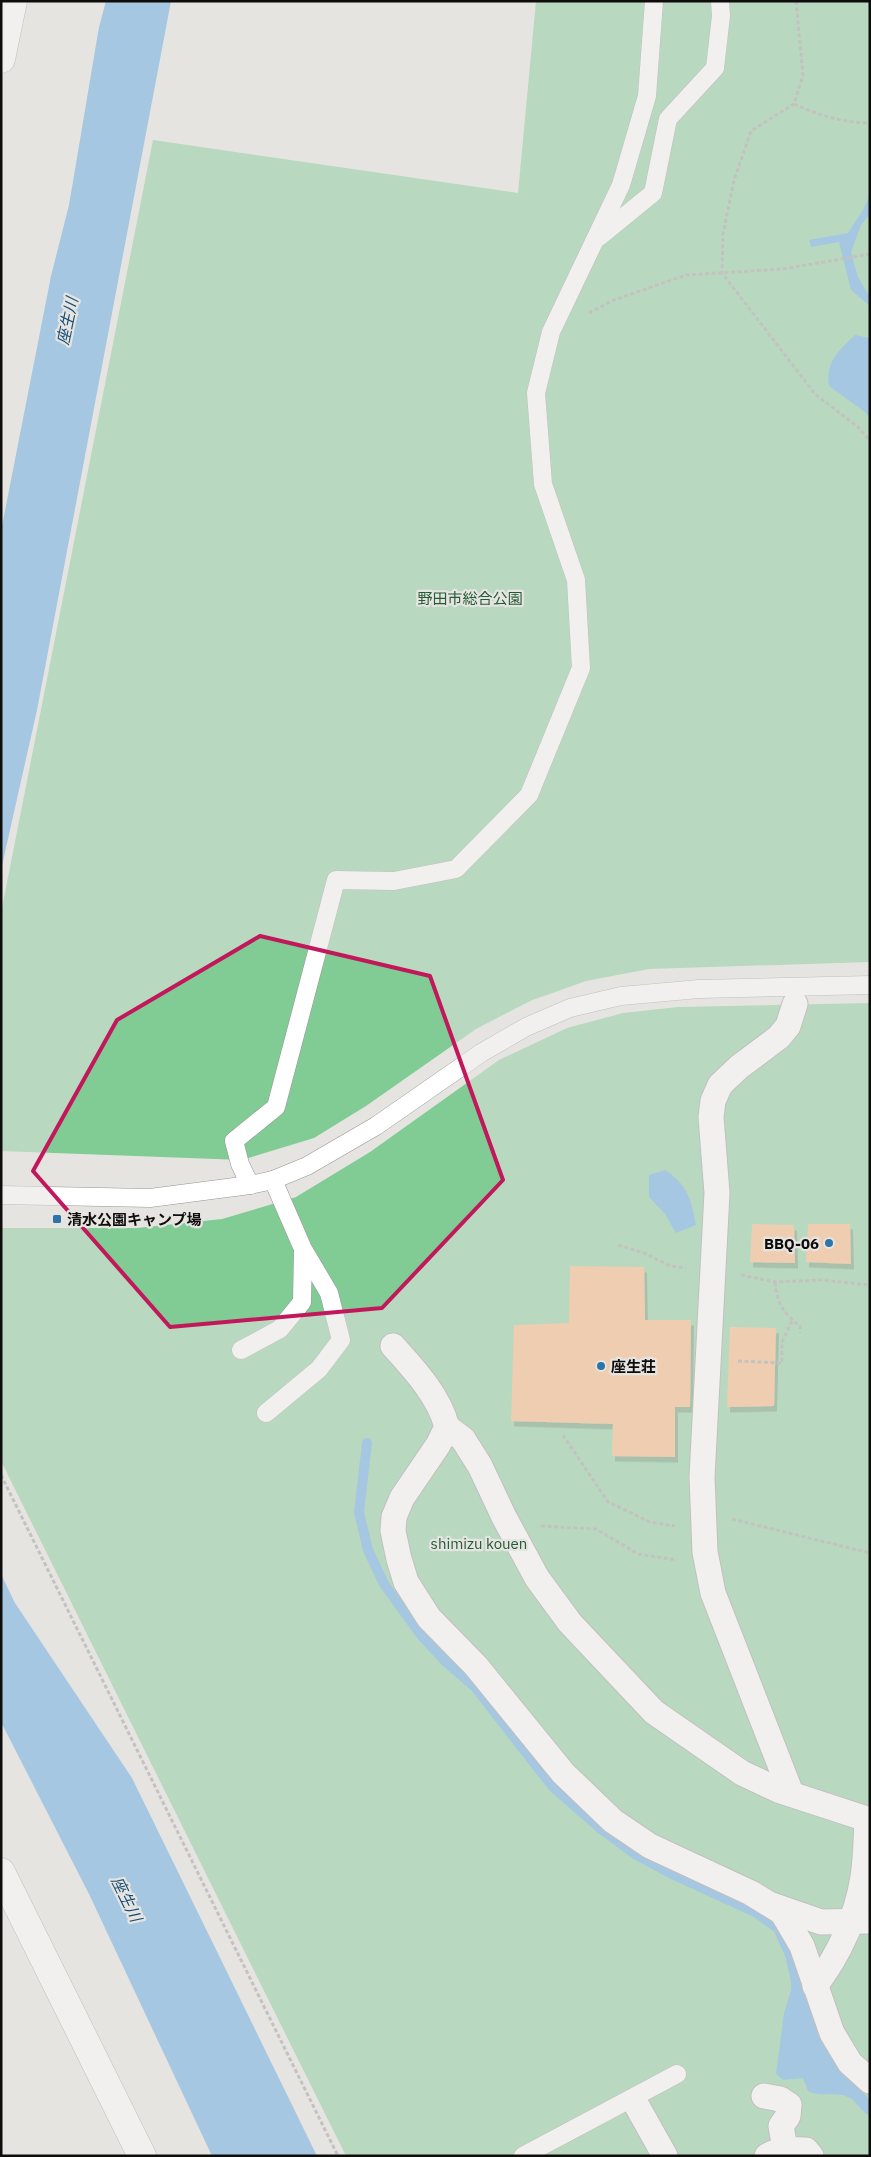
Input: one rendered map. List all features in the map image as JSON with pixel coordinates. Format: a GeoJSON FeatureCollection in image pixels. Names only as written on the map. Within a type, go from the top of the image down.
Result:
{"type":"FeatureCollection","features":[{"type":"Feature","properties":{"kind":"street"},"geometry":{"type":"LineString","coordinates":[[1,59],[13,1]]}},
{"type":"Feature","properties":{"kind":"street"},"geometry":{"type":"LineString","coordinates":[[791,1793],[717,1607],[708,1564],[702,1477],[717,1193],[711,1117],[713,1101],[720,1085],[779,1037],[788,1026],[795,1004]]}},
{"type":"Feature","properties":{"kind":"street"},"geometry":{"type":"LineString","coordinates":[[392,1346],[416,1371],[444,1415],[447,1427],[438,1445],[402,1498],[394,1517],[393,1531],[406,1582],[429,1618],[476,1666],[563,1773],[613,1821],[650,1846],[751,1893],[782,1912],[802,1946],[832,2033],[850,2063],[870,2081]]}},
{"type":"Feature","properties":{"kind":"street"},"geometry":{"type":"LineString","coordinates":[[447,1427],[463,1438],[480,1466],[504,1517],[538,1578],[570,1623],[654,1712],[742,1773],[778,1790],[869,1820],[860,1922],[815,1986]]}},
{"type":"Feature","properties":{"kind":"street"},"geometry":{"type":"LineString","coordinates":[[1,1872],[142,2156]]}},
{"type":"Feature","properties":{"kind":"street"},"geometry":{"type":"LineString","coordinates":[[770,1904],[821,1922],[860,1922]]}},
{"type":"Feature","properties":{"kind":"street"},"geometry":{"type":"LineString","coordinates":[[764,2096],[780,2099],[789,2105],[788,2116],[781,2126],[776,2152],[806,2150],[811,2156]]}},
{"type":"Feature","properties":{"kind":"street"},"geometry":{"type":"LineString","coordinates":[[638,2106],[665,2156]]}},
{"type":"Feature","properties":{"kind":"lane"},"geometry":{"type":"LineString","coordinates":[[250,1185],[240,1164],[234,1141],[276,1107],[336,880],[394,881],[456,870],[529,795],[581,668],[576,580],[543,484],[536,393],[551,332],[597,239],[621,185],[647,96],[654,1]]}},
{"type":"Feature","properties":{"kind":"lane"},"geometry":{"type":"LineString","coordinates":[[597,239],[653,193],[668,119],[715,68],[721,16],[720,1]]}},
{"type":"Feature","properties":{"kind":"lane"},"geometry":{"type":"LineString","coordinates":[[1,1195],[150,1198],[250,1185],[273,1180],[307,1166],[376,1126],[496,1044],[526,1027],[570,1008],[621,996],[699,989],[870,985]]}},
{"type":"Feature","properties":{"kind":"lane"},"geometry":{"type":"LineString","coordinates":[[266,1413],[319,1369],[341,1340],[329,1292],[303,1250],[273,1180]]}},
{"type":"Feature","properties":{"kind":"lane"},"geometry":{"type":"LineString","coordinates":[[241,1350],[280,1329],[302,1302],[303,1250]]}},
{"type":"Feature","properties":{"kind":"lane"},"geometry":{"type":"LineString","coordinates":[[523,2156],[677,2074]]}},
{"type":"Feature","properties":{"kind":"path"},"geometry":{"type":"LineString","coordinates":[[796,1],[803,74],[794,104],[750,131],[734,180],[723,234],[722,273],[815,394],[858,427],[870,441]]}},
{"type":"Feature","properties":{"kind":"path"},"geometry":{"type":"LineString","coordinates":[[794,104],[852,123],[870,123]]}},
{"type":"Feature","properties":{"kind":"path"},"geometry":{"type":"LineString","coordinates":[[551,332],[614,300],[686,275],[783,270],[870,254]]}},
{"type":"Feature","properties":{"kind":"path"},"geometry":{"type":"LineString","coordinates":[[618,1245],[644,1253],[670,1266],[714,1270],[775,1282],[821,1280],[870,1285]]}},
{"type":"Feature","properties":{"kind":"path"},"geometry":{"type":"LineString","coordinates":[[775,1282],[776,1299],[792,1320],[800,1326],[800,1333]]}},
{"type":"Feature","properties":{"kind":"path"},"geometry":{"type":"LineString","coordinates":[[709,1360],[782,1363],[782,1342],[792,1320]]}},
{"type":"Feature","properties":{"kind":"path"},"geometry":{"type":"LineString","coordinates":[[563,1435],[608,1502],[650,1522],[705,1522],[870,1553]]}},
{"type":"Feature","properties":{"kind":"path"},"geometry":{"type":"LineString","coordinates":[[1,1475],[338,2156]]}},
{"type":"Feature","properties":{"kind":"path"},"geometry":{"type":"LineString","coordinates":[[540,1526],[596,1529],[638,1554],[708,1564]]}},
{"type":"Feature","properties":{"kind":"highlighted area"},"geometry":{"type":"Polygon","coordinates":[[[260,936],[430,976],[503,1180],[382,1308],[170,1327],[33,1171],[117,1020],[260,936]]]}},
{"type":"Feature","properties":{"kind":"green space","name":"野田市総合公園"},"geometry":{"type":"Polygon","coordinates":[[[536,1],[870,1],[870,962],[649,969],[586,981],[530,1001],[476,1029],[366,1106],[314,1138],[242,1160],[1,1151],[1,913],[153,140],[518,193],[536,1]]]}},
{"type":"Feature","properties":{"kind":"green space","name":"shimizu kouen"},"geometry":{"type":"Polygon","coordinates":[[[870,1003],[870,2156],[346,2156],[1,1461],[1,1228],[137,1228],[222,1219],[296,1197],[370,1152],[499,1060],[567,1028],[623,1013],[678,1007],[870,1003]]]}},
{"type":"Feature","properties":{"kind":"water","name":"座生川"},"geometry":{"type":"Polygon","coordinates":[[[106,1],[171,1],[37,710],[1,870],[1,531],[51,276],[69,205],[99,27],[106,1]]]}},
{"type":"Feature","properties":{"kind":"water"},"geometry":{"type":"Polygon","coordinates":[[[870,194],[870,214],[861,225],[851,252],[858,277],[870,297],[870,306],[851,290],[839,242],[811,247],[809,240],[848,233],[863,210],[870,194]]]}},
{"type":"Feature","properties":{"kind":"water"},"geometry":{"type":"Polygon","coordinates":[[[855,335],[870,338],[870,418],[865,412],[829,386],[829,370],[834,357],[855,335]]]}},
{"type":"Feature","properties":{"kind":"water"},"geometry":{"type":"Polygon","coordinates":[[[665,1170],[684,1187],[690,1200],[696,1225],[676,1233],[665,1214],[649,1197],[649,1175],[665,1170]]]}},
{"type":"Feature","properties":{"kind":"water","name":"座生川"},"geometry":{"type":"Polygon","coordinates":[[[1,1574],[15,1603],[132,1778],[317,2156],[212,2156],[89,1894],[1,1722],[1,1574]]]}},
{"type":"Feature","properties":{"kind":"water"},"geometry":{"type":"Polygon","coordinates":[[[791,1971],[799,1973],[819,2030],[837,2066],[870,2100],[870,2116],[848,2097],[813,2093],[808,2091],[803,2078],[783,2080],[776,2074],[784,2013],[791,1990],[791,1971]]]}},
{"type":"Feature","properties":{"kind":"building"},"geometry":{"type":"Polygon","coordinates":[[[752,1224],[794,1225],[795,1263],[750,1262],[752,1224]]]}},
{"type":"Feature","properties":{"kind":"building","name":"BBQ-06"},"geometry":{"type":"Polygon","coordinates":[[[808,1224],[850,1224],[851,1264],[806,1262],[808,1224]]]}},
{"type":"Feature","properties":{"kind":"building","name":"座生荘"},"geometry":{"type":"Polygon","coordinates":[[[570,1266],[644,1267],[645,1320],[691,1320],[690,1407],[675,1407],[675,1457],[612,1456],[613,1424],[511,1421],[514,1325],[569,1323],[570,1266]]]}},
{"type":"Feature","properties":{"kind":"building"},"geometry":{"type":"Polygon","coordinates":[[[730,1327],[776,1328],[774,1406],[727,1407],[730,1327]]]}},
{"type":"Feature","properties":{"kind":"waterway"},"geometry":{"type":"LineString","coordinates":[[367,1443],[359,1512],[368,1550],[384,1584],[421,1635],[446,1662],[475,1687],[553,1787],[601,1829],[635,1854],[674,1875],[755,1912],[778,1928],[790,1955],[797,1985]]}},
{"type":"Feature","properties":{"kind":"place","name":"清水公園キャンプ場"},"geometry":{"type":"Point","coordinates":[57,1219]}},
{"type":"Feature","properties":{"kind":"place","name":"BBQ-06"},"geometry":{"type":"Point","coordinates":[829,1243]}},
{"type":"Feature","properties":{"kind":"place","name":"座生荘"},"geometry":{"type":"Point","coordinates":[601,1366]}}]}
